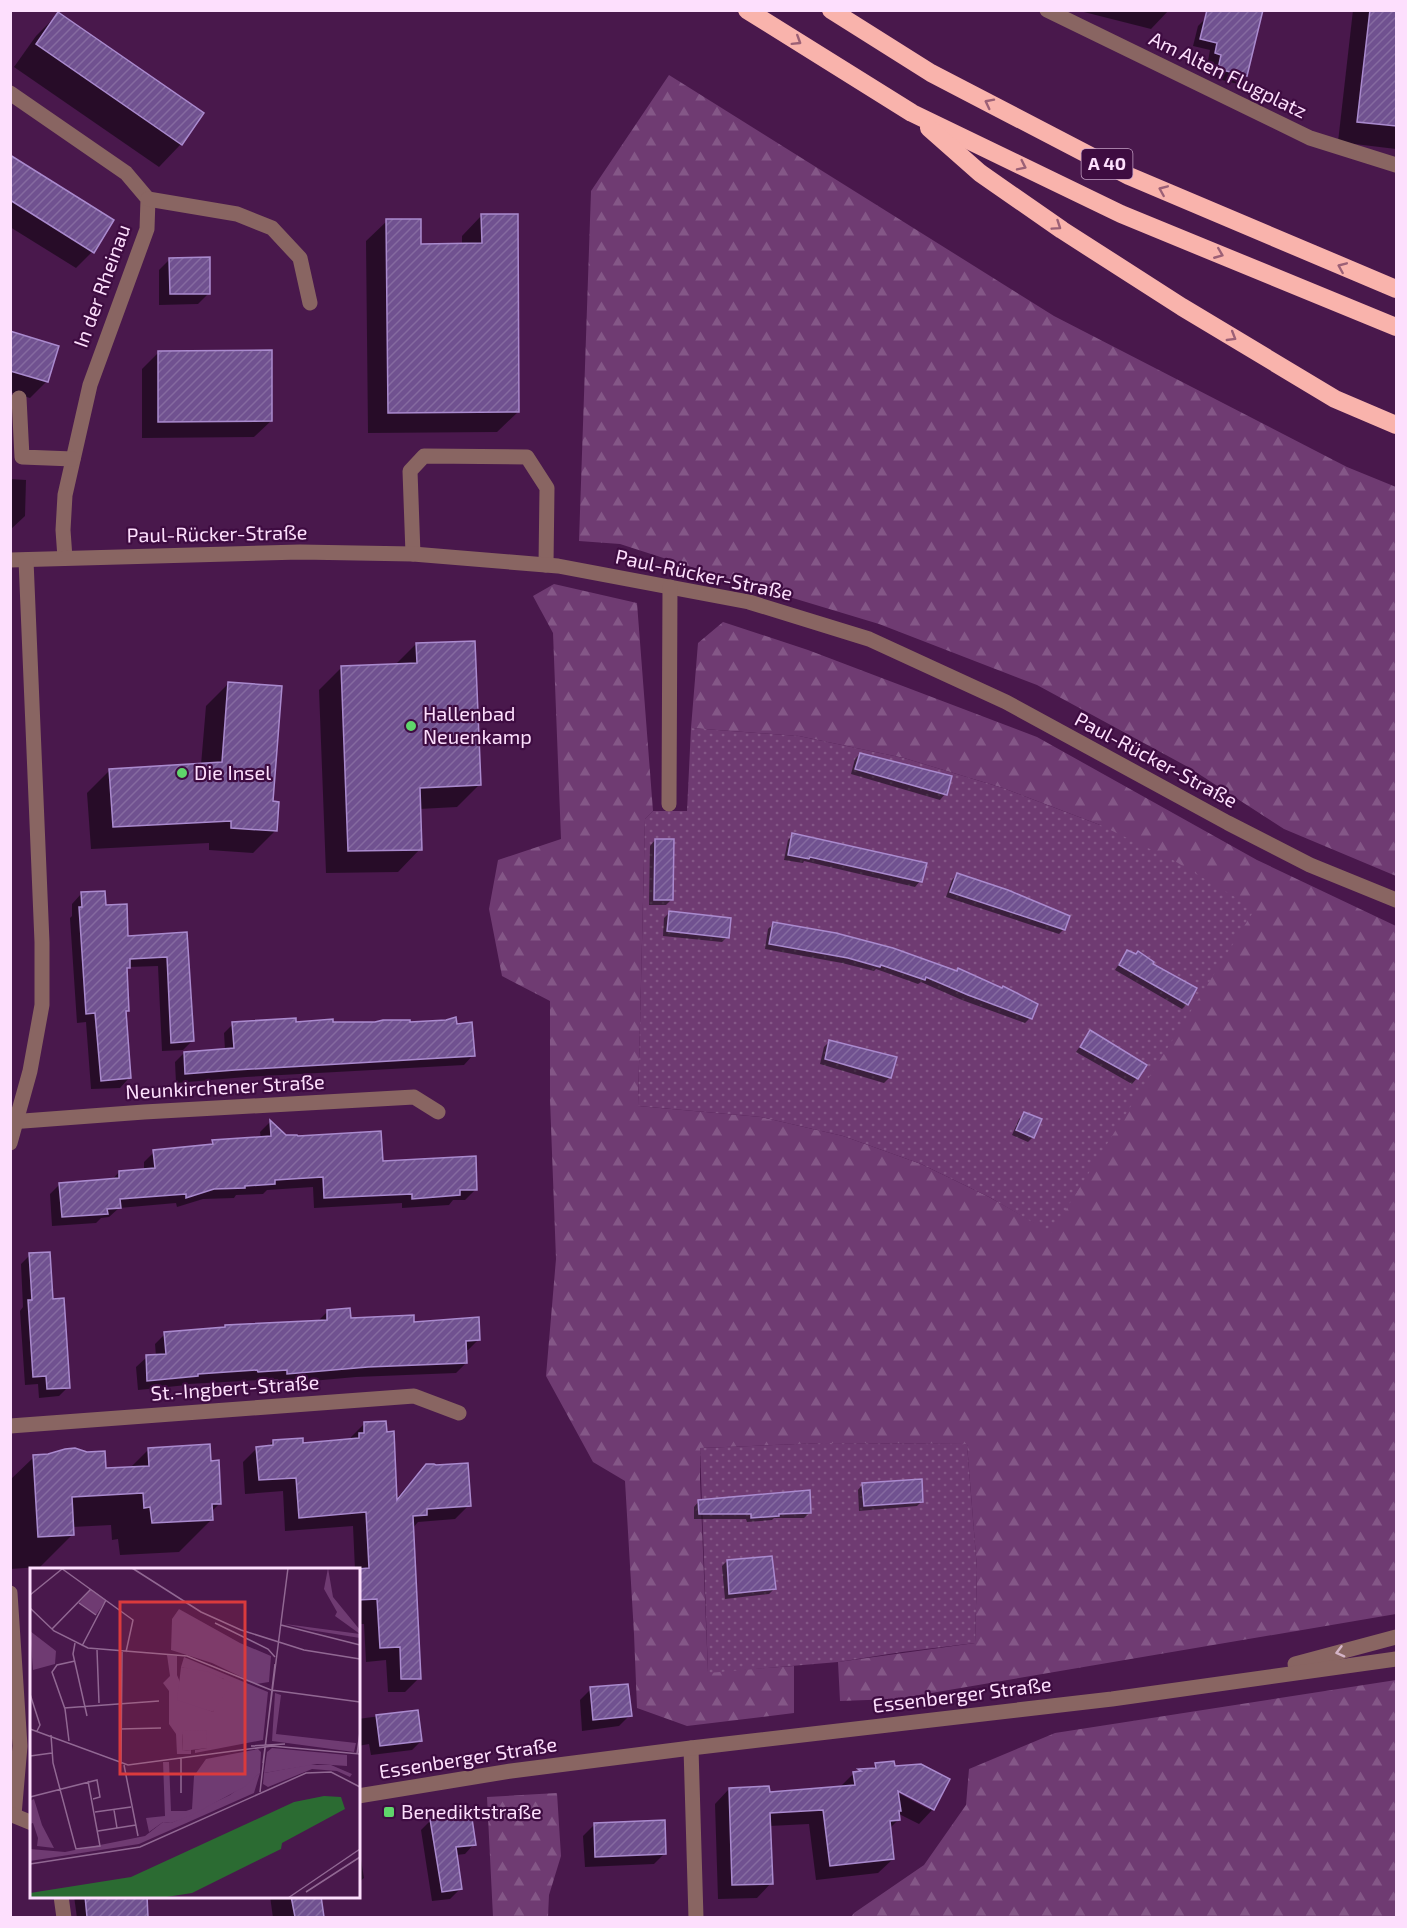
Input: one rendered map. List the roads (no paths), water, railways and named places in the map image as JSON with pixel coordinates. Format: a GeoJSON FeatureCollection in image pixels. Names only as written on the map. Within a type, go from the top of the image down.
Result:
{"type":"FeatureCollection","features":[{"type":"Feature","properties":{"kind":"highway","name":"A 40"},"geometry":{"type":"LineString","coordinates":[[747,10],[912,113],[1121,214],[1396,327]]}},
{"type":"Feature","properties":{"kind":"highway","name":"A 40"},"geometry":{"type":"LineString","coordinates":[[831,10],[931,73],[1129,176],[1396,289]]}},
{"type":"Feature","properties":{"kind":"highway"},"geometry":{"type":"LineString","coordinates":[[912,113],[980,173],[1062,230],[1182,307],[1335,399],[1396,424]]}},
{"type":"Feature","properties":{"kind":"street","name":"Am Alten Flugplatz"},"geometry":{"type":"LineString","coordinates":[[1047,10],[1310,138],[1396,165]]}},
{"type":"Feature","properties":{"kind":"street"},"geometry":{"type":"LineString","coordinates":[[10,93],[126,173],[148,199],[237,214],[272,228],[300,258],[310,303]]}},
{"type":"Feature","properties":{"kind":"street","name":"In der Rheinau"},"geometry":{"type":"LineString","coordinates":[[65,558],[63,530],[65,495],[90,384],[147,229],[148,199]]}},
{"type":"Feature","properties":{"kind":"street"},"geometry":{"type":"LineString","coordinates":[[19,398],[22,458],[73,459]]}},
{"type":"Feature","properties":{"kind":"street"},"geometry":{"type":"LineString","coordinates":[[413,554],[410,471],[424,456],[527,458],[548,488],[546,565]]}},
{"type":"Feature","properties":{"kind":"street","name":"Paul-Rücker-Straße"},"geometry":{"type":"LineString","coordinates":[[18,560],[300,552],[413,554],[546,565],[749,602],[869,639],[1006,702],[1310,865],[1396,900]]}},
{"type":"Feature","properties":{"kind":"street"},"geometry":{"type":"LineString","coordinates":[[10,1143],[30,1071],[42,1005],[42,942],[18,560]]}},
{"type":"Feature","properties":{"kind":"street"},"geometry":{"type":"LineString","coordinates":[[669,804],[670,586]]}},
{"type":"Feature","properties":{"kind":"street","name":"Neunkirchener Straße"},"geometry":{"type":"LineString","coordinates":[[14,1122],[144,1112],[414,1097],[438,1112]]}},
{"type":"Feature","properties":{"kind":"street","name":"St.-Ingbert-Straße"},"geometry":{"type":"LineString","coordinates":[[10,1426],[414,1396],[459,1413]]}},
{"type":"Feature","properties":{"kind":"street"},"geometry":{"type":"LineString","coordinates":[[10,1593],[20,1746],[12,1815],[30,1822]]}},
{"type":"Feature","properties":{"kind":"street","name":"Essenberger Straße"},"geometry":{"type":"LineString","coordinates":[[1237,1680],[1396,1637]]}},
{"type":"Feature","properties":{"kind":"street","name":"Essenberger Straße"},"geometry":{"type":"LineString","coordinates":[[360,1796],[511,1771],[1112,1699],[1396,1659]]}},
{"type":"Feature","properties":{"kind":"street"},"geometry":{"type":"LineString","coordinates":[[691,1748],[696,1917]]}},
{"type":"Feature","properties":{"kind":"street"},"geometry":{"type":"LineString","coordinates":[[61,1898],[64,1917]]}},
{"type":"Feature","properties":{"kind":"place","name":"Hallenbad Neuenkamp"},"geometry":{"type":"Point","coordinates":[411,726]}},
{"type":"Feature","properties":{"kind":"place","name":"Die Insel"},"geometry":{"type":"Point","coordinates":[182,773]}},
{"type":"Feature","properties":{"kind":"place","name":"Benediktstraße"},"geometry":{"type":"Point","coordinates":[389,1812]}}]}
